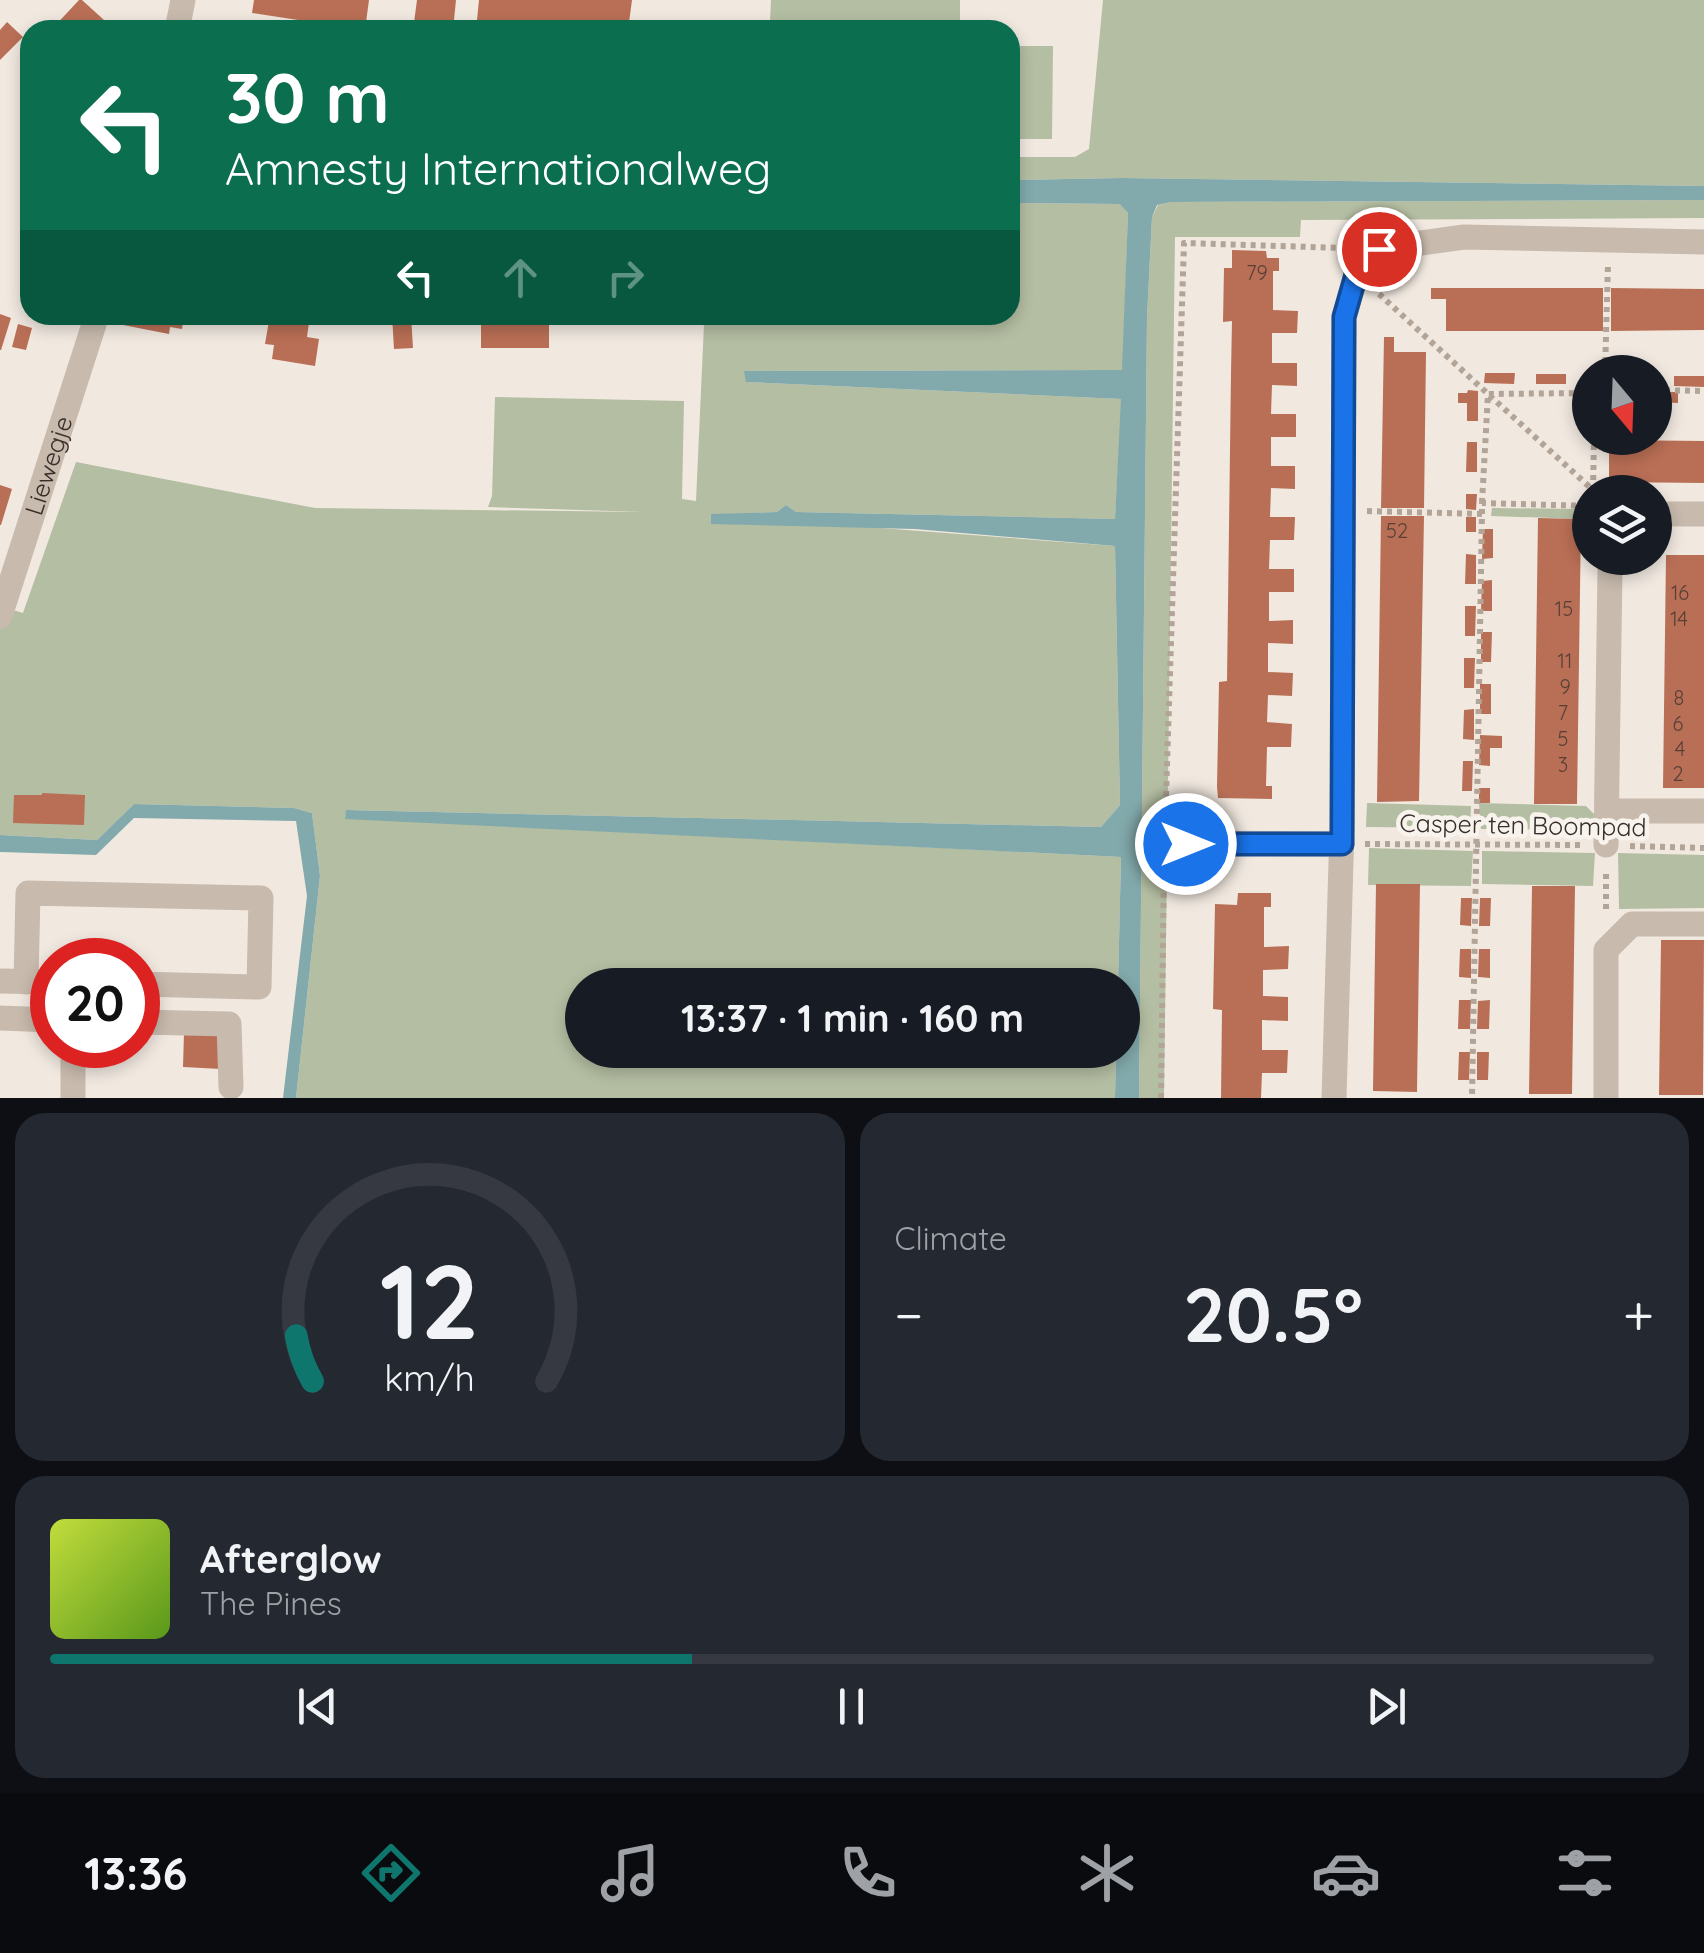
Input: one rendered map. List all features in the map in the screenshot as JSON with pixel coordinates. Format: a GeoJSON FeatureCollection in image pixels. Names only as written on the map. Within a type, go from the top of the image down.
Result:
{"type":"FeatureCollection","features":[{"type":"Feature","properties":{"kind":"street"},"geometry":{"type":"LineString","coordinates":[[1334,1098],[1342,844],[1344,317],[1358,268],[1379,249],[1464,237],[1704,242]]}},
{"type":"Feature","properties":{"kind":"street","name":"Liewegje"},"geometry":{"type":"LineString","coordinates":[[0,616],[94,325]]}},
{"type":"Feature","properties":{"kind":"street"},"geometry":{"type":"LineString","coordinates":[[1672,514],[1704,514]]}},
{"type":"Feature","properties":{"kind":"street"},"geometry":{"type":"LineString","coordinates":[[1606,845],[1610,575]]}},
{"type":"Feature","properties":{"kind":"street"},"geometry":{"type":"LineString","coordinates":[[1607,811],[1704,811]]}},
{"type":"Feature","properties":{"kind":"street"},"geometry":{"type":"LineString","coordinates":[[1175,844],[1342,844]]}},
{"type":"Feature","properties":{"kind":"street"},"geometry":{"type":"LineString","coordinates":[[13,982],[28,893],[261,898],[259,987],[160,985]]}},
{"type":"Feature","properties":{"kind":"street"},"geometry":{"type":"LineString","coordinates":[[1606,1098],[1606,950],[1632,924],[1704,924]]}},
{"type":"Feature","properties":{"kind":"street"},"geometry":{"type":"LineString","coordinates":[[0,1018],[30,1019]]}},
{"type":"Feature","properties":{"kind":"street"},"geometry":{"type":"LineString","coordinates":[[160,1022],[229,1024],[231,1087]]}},
{"type":"Feature","properties":{"kind":"street"},"geometry":{"type":"LineString","coordinates":[[73,1068],[73,1098]]}},
{"type":"Feature","properties":{"kind":"path"},"geometry":{"type":"LineString","coordinates":[[1606,355],[1609,240]]}},
{"type":"Feature","properties":{"kind":"path"},"geometry":{"type":"LineString","coordinates":[[1165,826],[1184,242],[1379,249]]}},
{"type":"Feature","properties":{"kind":"path"},"geometry":{"type":"LineString","coordinates":[[1356,273],[1577,475]]}},
{"type":"Feature","properties":{"kind":"path"},"geometry":{"type":"LineString","coordinates":[[1672,390],[1704,391]]}},
{"type":"Feature","properties":{"kind":"path"},"geometry":{"type":"LineString","coordinates":[[1488,394],[1572,394]]}},
{"type":"Feature","properties":{"kind":"path"},"geometry":{"type":"LineString","coordinates":[[1472,1098],[1482,503],[1488,394]]}},
{"type":"Feature","properties":{"kind":"path"},"geometry":{"type":"LineString","coordinates":[[1482,503],[1572,506]]}},
{"type":"Feature","properties":{"kind":"path"},"geometry":{"type":"LineString","coordinates":[[1344,511],[1482,514]]}},
{"type":"Feature","properties":{"kind":"path"},"geometry":{"type":"LineString","coordinates":[[1160,1098],[1175,844]]}},
{"type":"Feature","properties":{"kind":"path","name":"Casper ten Boompad"},"geometry":{"type":"LineString","coordinates":[[1342,844],[1704,848]]}},
{"type":"Feature","properties":{"kind":"path"},"geometry":{"type":"LineString","coordinates":[[1606,845],[1606,950]]}},
{"type":"Feature","properties":{"kind":"green space"},"geometry":{"type":"Polygon","coordinates":[[[771,0],[960,0],[960,20],[770,20],[771,0]]]}},
{"type":"Feature","properties":{"kind":"green space"},"geometry":{"type":"Polygon","coordinates":[[[1103,0],[1704,0],[1704,186],[1020,180],[1020,157],[1075,157],[1089,149],[1103,0]]]}},
{"type":"Feature","properties":{"kind":"green space"},"geometry":{"type":"Polygon","coordinates":[[[1020,46],[1053,46],[1052,139],[1020,139],[1020,46]]]}},
{"type":"Feature","properties":{"kind":"green space"},"geometry":{"type":"Polygon","coordinates":[[[1704,200],[1704,218],[1301,220],[1300,237],[1175,237],[1164,1098],[1139,1098],[1147,318],[1152,217],[1158,205],[1704,200]]]}},
{"type":"Feature","properties":{"kind":"green space"},"geometry":{"type":"Polygon","coordinates":[[[1020,203],[1121,204],[1128,213],[1123,370],[745,371],[747,382],[1122,399],[1115,519],[796,512],[786,505],[777,512],[711,515],[1115,546],[1120,805],[1101,827],[347,810],[345,818],[1121,857],[1118,968],[565,968],[565,1068],[1116,1068],[1115,1098],[296,1098],[320,876],[312,813],[294,808],[134,804],[97,840],[0,835],[0,606],[23,613],[76,462],[315,508],[642,512],[488,507],[492,496],[495,397],[684,401],[682,499],[696,501],[704,325],[1020,325],[1020,203]]]}},
{"type":"Feature","properties":{"kind":"green space"},"geometry":{"type":"Polygon","coordinates":[[[1492,508],[1572,509],[1572,519],[1491,516],[1492,508]]]}},
{"type":"Feature","properties":{"kind":"green space"},"geometry":{"type":"Polygon","coordinates":[[[1367,803],[1471,806],[1470,828],[1366,827],[1367,803]]]}},
{"type":"Feature","properties":{"kind":"green space"},"geometry":{"type":"Polygon","coordinates":[[[1479,803],[1586,806],[1596,816],[1598,830],[1481,829],[1479,803]]]}},
{"type":"Feature","properties":{"kind":"green space"},"geometry":{"type":"Polygon","coordinates":[[[1369,848],[1473,851],[1471,886],[1368,885],[1369,848]]]}},
{"type":"Feature","properties":{"kind":"green space"},"geometry":{"type":"Polygon","coordinates":[[[1482,851],[1595,853],[1593,886],[1482,884],[1482,851]]]}},
{"type":"Feature","properties":{"kind":"green space"},"geometry":{"type":"Polygon","coordinates":[[[1618,853],[1704,855],[1704,908],[1619,909],[1618,853]]]}},
{"type":"Feature","properties":{"kind":"water"},"geometry":{"type":"Polygon","coordinates":[[[1020,180],[1704,186],[1704,200],[1157,205],[1152,217],[1147,318],[1140,1000],[1140,968],[1118,968],[1121,857],[345,819],[346,810],[1101,827],[1120,805],[1115,546],[915,529],[711,524],[711,514],[777,512],[786,505],[796,512],[1115,519],[1121,399],[746,382],[744,371],[1122,370],[1128,213],[1120,204],[1020,203],[1020,180]]]}},
{"type":"Feature","properties":{"kind":"water"},"geometry":{"type":"Polygon","coordinates":[[[134,804],[294,808],[312,813],[320,876],[296,1098],[283,1098],[307,896],[296,821],[134,818],[96,855],[0,852],[0,835],[97,840],[134,804]]]}},
{"type":"Feature","properties":{"kind":"water"},"geometry":{"type":"Polygon","coordinates":[[[1116,1068],[1139,1068],[1139,1098],[1115,1098],[1116,1068]]]}},
{"type":"Feature","properties":{"kind":"building"},"geometry":{"type":"Polygon","coordinates":[[[82,0],[104,20],[60,20],[82,0]]]}},
{"type":"Feature","properties":{"kind":"building"},"geometry":{"type":"Polygon","coordinates":[[[254,0],[369,0],[366,20],[298,20],[252,13],[254,0]]]}},
{"type":"Feature","properties":{"kind":"building"},"geometry":{"type":"Polygon","coordinates":[[[417,0],[456,0],[454,20],[414,20],[417,0]]]}},
{"type":"Feature","properties":{"kind":"building"},"geometry":{"type":"Polygon","coordinates":[[[479,0],[632,0],[629,20],[477,20],[479,0]]]}},
{"type":"Feature","properties":{"kind":"building"},"geometry":{"type":"Polygon","coordinates":[[[7,22],[20,34],[20,40],[0,60],[0,30],[7,22]]]}},
{"type":"Feature","properties":{"kind":"building"},"geometry":{"type":"Polygon","coordinates":[[[1232,250],[1266,251],[1267,258],[1279,258],[1279,271],[1273,271],[1273,310],[1298,311],[1297,333],[1272,333],[1272,363],[1297,363],[1297,386],[1272,385],[1271,414],[1296,414],[1296,437],[1271,437],[1271,466],[1295,466],[1295,489],[1271,488],[1270,517],[1295,517],[1294,540],[1270,540],[1269,569],[1294,569],[1294,592],[1269,592],[1269,621],[1293,620],[1293,644],[1268,643],[1268,672],[1293,673],[1292,696],[1268,695],[1267,722],[1292,724],[1291,747],[1267,747],[1266,786],[1272,786],[1272,799],[1218,798],[1217,787],[1219,682],[1227,681],[1232,321],[1223,322],[1224,268],[1232,268],[1232,250]]]}},
{"type":"Feature","properties":{"kind":"building"},"geometry":{"type":"Polygon","coordinates":[[[1431,288],[1603,288],[1603,331],[1446,331],[1446,299],[1431,299],[1431,288]]]}},
{"type":"Feature","properties":{"kind":"building"},"geometry":{"type":"Polygon","coordinates":[[[1611,288],[1704,289],[1704,330],[1611,331],[1611,288]]]}},
{"type":"Feature","properties":{"kind":"building"},"geometry":{"type":"Polygon","coordinates":[[[0,314],[11,318],[1,350],[0,350],[0,314]]]}},
{"type":"Feature","properties":{"kind":"building"},"geometry":{"type":"Polygon","coordinates":[[[18,324],[32,328],[26,350],[12,347],[18,324]]]}},
{"type":"Feature","properties":{"kind":"building"},"geometry":{"type":"Polygon","coordinates":[[[123,325],[183,325],[182,329],[170,327],[169,334],[123,325]]]}},
{"type":"Feature","properties":{"kind":"building"},"geometry":{"type":"Polygon","coordinates":[[[268,325],[309,325],[307,337],[319,339],[315,366],[272,359],[274,345],[265,344],[268,325]]]}},
{"type":"Feature","properties":{"kind":"building"},"geometry":{"type":"Polygon","coordinates":[[[393,325],[412,325],[413,348],[394,349],[393,325]]]}},
{"type":"Feature","properties":{"kind":"building"},"geometry":{"type":"Polygon","coordinates":[[[481,325],[549,325],[549,348],[481,348],[481,325]]]}},
{"type":"Feature","properties":{"kind":"building"},"geometry":{"type":"Polygon","coordinates":[[[1384,337],[1394,337],[1394,352],[1426,352],[1424,508],[1381,508],[1384,337]]]}},
{"type":"Feature","properties":{"kind":"building"},"geometry":{"type":"Polygon","coordinates":[[[1485,373],[1515,373],[1514,384],[1484,383],[1485,373]]]}},
{"type":"Feature","properties":{"kind":"building"},"geometry":{"type":"Polygon","coordinates":[[[1536,374],[1566,374],[1566,384],[1536,384],[1536,374]]]}},
{"type":"Feature","properties":{"kind":"building"},"geometry":{"type":"Polygon","coordinates":[[[1674,376],[1704,376],[1704,387],[1674,386],[1674,376]]]}},
{"type":"Feature","properties":{"kind":"building"},"geometry":{"type":"Polygon","coordinates":[[[1478,391],[1478,421],[1467,421],[1467,403],[1458,403],[1458,393],[1478,391]]]}},
{"type":"Feature","properties":{"kind":"building"},"geometry":{"type":"Polygon","coordinates":[[[1672,392],[1678,392],[1678,403],[1672,403],[1672,392]]]}},
{"type":"Feature","properties":{"kind":"building"},"geometry":{"type":"Polygon","coordinates":[[[1672,441],[1704,441],[1704,483],[1672,483],[1672,475],[1609,475],[1609,455],[1672,455],[1672,441]]]}},
{"type":"Feature","properties":{"kind":"building"},"geometry":{"type":"Polygon","coordinates":[[[1467,442],[1477,442],[1477,472],[1466,472],[1467,442]]]}},
{"type":"Feature","properties":{"kind":"building"},"geometry":{"type":"Polygon","coordinates":[[[0,485],[12,489],[1,525],[0,525],[0,485]]]}},
{"type":"Feature","properties":{"kind":"building"},"geometry":{"type":"Polygon","coordinates":[[[1466,494],[1477,494],[1476,510],[1466,509],[1466,494]]]}},
{"type":"Feature","properties":{"kind":"building"},"geometry":{"type":"Polygon","coordinates":[[[1381,516],[1424,516],[1419,801],[1377,802],[1381,516]]]}},
{"type":"Feature","properties":{"kind":"building"},"geometry":{"type":"Polygon","coordinates":[[[1466,517],[1476,517],[1476,532],[1466,532],[1466,517]]]}},
{"type":"Feature","properties":{"kind":"building"},"geometry":{"type":"Polygon","coordinates":[[[1538,518],[1572,519],[1572,575],[1580,575],[1577,804],[1534,804],[1538,518]]]}},
{"type":"Feature","properties":{"kind":"building"},"geometry":{"type":"Polygon","coordinates":[[[1483,529],[1493,529],[1493,558],[1482,559],[1483,529]]]}},
{"type":"Feature","properties":{"kind":"building"},"geometry":{"type":"Polygon","coordinates":[[[1466,554],[1476,555],[1476,584],[1465,584],[1466,554]]]}},
{"type":"Feature","properties":{"kind":"building"},"geometry":{"type":"Polygon","coordinates":[[[1672,555],[1704,555],[1704,788],[1663,788],[1666,575],[1672,575],[1672,555]]]}},
{"type":"Feature","properties":{"kind":"building"},"geometry":{"type":"Polygon","coordinates":[[[1492,580],[1492,611],[1481,611],[1482,581],[1492,580]]]}},
{"type":"Feature","properties":{"kind":"building"},"geometry":{"type":"Polygon","coordinates":[[[1465,606],[1476,606],[1475,636],[1465,636],[1465,606]]]}},
{"type":"Feature","properties":{"kind":"building"},"geometry":{"type":"Polygon","coordinates":[[[1481,632],[1492,632],[1491,662],[1481,662],[1481,632]]]}},
{"type":"Feature","properties":{"kind":"building"},"geometry":{"type":"Polygon","coordinates":[[[1464,658],[1475,658],[1474,688],[1464,688],[1464,658]]]}},
{"type":"Feature","properties":{"kind":"building"},"geometry":{"type":"Polygon","coordinates":[[[1480,684],[1491,684],[1491,714],[1480,714],[1480,684]]]}},
{"type":"Feature","properties":{"kind":"building"},"geometry":{"type":"Polygon","coordinates":[[[1474,709],[1474,740],[1463,739],[1464,710],[1474,709]]]}},
{"type":"Feature","properties":{"kind":"building"},"geometry":{"type":"Polygon","coordinates":[[[1480,735],[1502,736],[1502,748],[1490,748],[1490,766],[1479,765],[1480,735]]]}},
{"type":"Feature","properties":{"kind":"building"},"geometry":{"type":"Polygon","coordinates":[[[1463,761],[1473,761],[1472,791],[1462,791],[1463,761]]]}},
{"type":"Feature","properties":{"kind":"building"},"geometry":{"type":"Polygon","coordinates":[[[1479,788],[1490,788],[1490,803],[1479,803],[1479,788]]]}},
{"type":"Feature","properties":{"kind":"building"},"geometry":{"type":"Polygon","coordinates":[[[14,795],[85,795],[84,825],[13,823],[14,795]]]}},
{"type":"Feature","properties":{"kind":"building"},"geometry":{"type":"Polygon","coordinates":[[[1376,884],[1420,884],[1417,1092],[1373,1091],[1376,884]]]}},
{"type":"Feature","properties":{"kind":"building"},"geometry":{"type":"Polygon","coordinates":[[[1532,886],[1575,886],[1572,1094],[1529,1094],[1532,886]]]}},
{"type":"Feature","properties":{"kind":"building"},"geometry":{"type":"Polygon","coordinates":[[[1238,893],[1271,893],[1271,907],[1264,907],[1264,947],[1289,946],[1288,969],[1263,970],[1263,996],[1288,997],[1288,1021],[1262,1020],[1262,1050],[1288,1050],[1287,1073],[1262,1073],[1261,1098],[1221,1098],[1222,1010],[1213,1009],[1215,904],[1237,905],[1238,893]]]}},
{"type":"Feature","properties":{"kind":"building"},"geometry":{"type":"Polygon","coordinates":[[[1461,898],[1472,898],[1471,926],[1460,925],[1461,898]]]}},
{"type":"Feature","properties":{"kind":"building"},"geometry":{"type":"Polygon","coordinates":[[[1480,898],[1491,898],[1490,926],[1479,926],[1480,898]]]}},
{"type":"Feature","properties":{"kind":"building"},"geometry":{"type":"Polygon","coordinates":[[[1661,940],[1704,940],[1703,1095],[1659,1095],[1661,940]]]}},
{"type":"Feature","properties":{"kind":"building"},"geometry":{"type":"Polygon","coordinates":[[[1460,949],[1471,949],[1471,978],[1459,977],[1460,949]]]}},
{"type":"Feature","properties":{"kind":"building"},"geometry":{"type":"Polygon","coordinates":[[[1479,949],[1490,949],[1490,978],[1478,977],[1479,949]]]}},
{"type":"Feature","properties":{"kind":"building"},"geometry":{"type":"Polygon","coordinates":[[[1459,1000],[1471,1000],[1470,1029],[1458,1029],[1459,1000]]]}},
{"type":"Feature","properties":{"kind":"building"},"geometry":{"type":"Polygon","coordinates":[[[1490,1000],[1489,1029],[1477,1029],[1478,1001],[1490,1000]]]}},
{"type":"Feature","properties":{"kind":"building"},"geometry":{"type":"Polygon","coordinates":[[[184,1032],[222,1033],[221,1069],[183,1067],[184,1032]]]}},
{"type":"Feature","properties":{"kind":"building"},"geometry":{"type":"Polygon","coordinates":[[[1459,1052],[1470,1052],[1469,1080],[1458,1080],[1459,1052]]]}},
{"type":"Feature","properties":{"kind":"building"},"geometry":{"type":"Polygon","coordinates":[[[1477,1052],[1489,1052],[1488,1080],[1477,1080],[1477,1052]]]}},
{"type":"Feature","properties":{"kind":"route"},"geometry":{"type":"LineString","coordinates":[[1186,844],[1342,844],[1344,317],[1358,268],[1379,249]]}}]}
